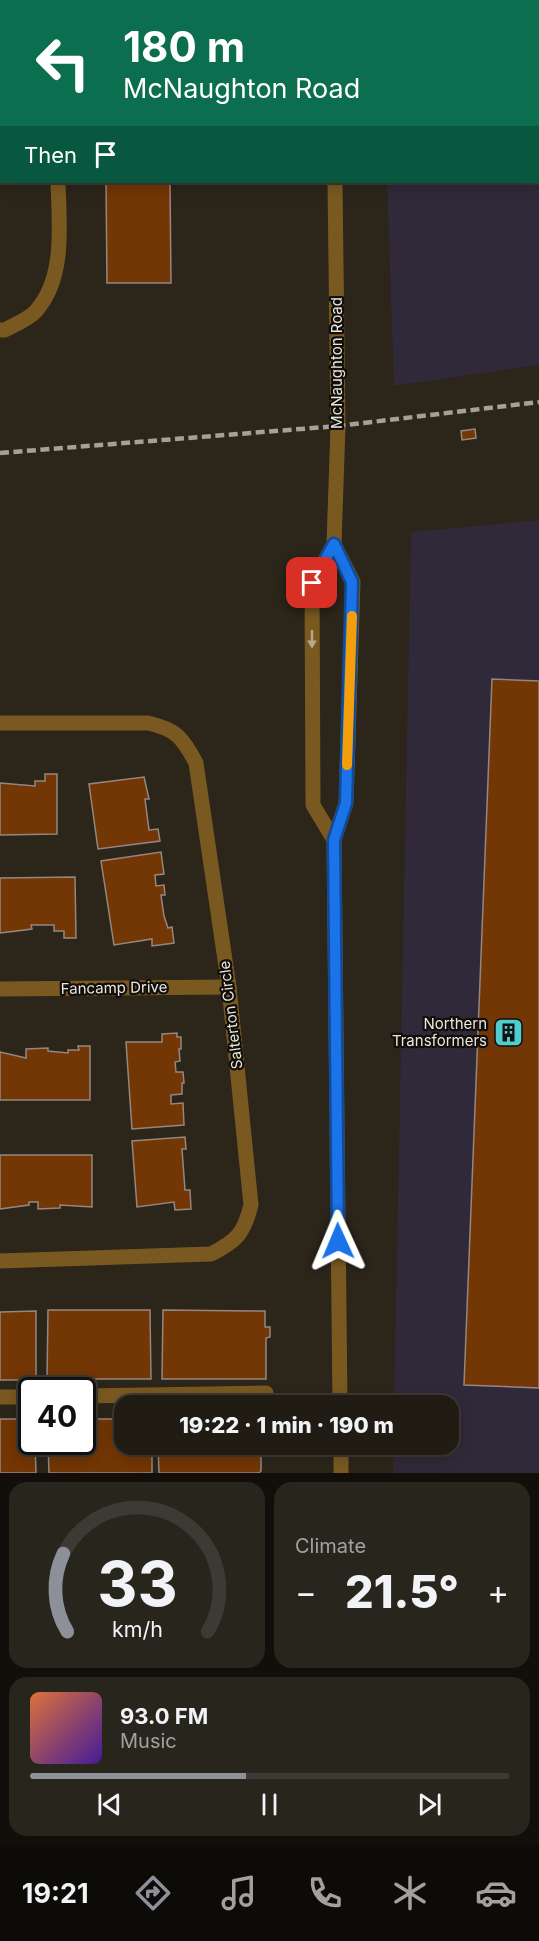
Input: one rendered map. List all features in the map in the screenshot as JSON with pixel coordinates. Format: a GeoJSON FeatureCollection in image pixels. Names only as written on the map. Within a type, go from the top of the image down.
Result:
{"type":"FeatureCollection","features":[{"type":"Feature","properties":{"kind":"street"},"geometry":{"type":"LineString","coordinates":[[0,330],[5,330],[36,312],[54,281],[60,238],[58,183]]}},
{"type":"Feature","properties":{"kind":"street","name":"McNaughton Road"},"geometry":{"type":"LineString","coordinates":[[335,183],[338,426],[334,544],[352,582],[346,803],[334,840],[340,1395]]}},
{"type":"Feature","properties":{"kind":"street","name":"McNaughton Road"},"geometry":{"type":"LineString","coordinates":[[334,544],[312,583],[313,805],[334,840]]}},
{"type":"Feature","properties":{"kind":"street","name":"Salterton Circle"},"geometry":{"type":"LineString","coordinates":[[0,723],[148,723],[170,728],[186,745],[196,763],[229,987],[251,1205],[247,1223],[234,1243],[211,1254],[196,1257],[0,1261]]}},
{"type":"Feature","properties":{"kind":"street","name":"Fancamp Drive"},"geometry":{"type":"LineString","coordinates":[[0,989],[229,987]]}},
{"type":"Feature","properties":{"kind":"street"},"geometry":{"type":"LineString","coordinates":[[143,1395],[266,1393],[266,1395]]}},
{"type":"Feature","properties":{"kind":"street"},"geometry":{"type":"LineString","coordinates":[[96,1396],[114,1395]]}},
{"type":"Feature","properties":{"kind":"street"},"geometry":{"type":"LineString","coordinates":[[0,1397],[18,1397]]}},
{"type":"Feature","properties":{"kind":"street"},"geometry":{"type":"LineString","coordinates":[[341,1455],[341,1473]]}},
{"type":"Feature","properties":{"kind":"shaded area"},"geometry":{"type":"Polygon","coordinates":[[[387,183],[539,183],[539,365],[394,386],[387,183]]]}},
{"type":"Feature","properties":{"kind":"shaded area"},"geometry":{"type":"Polygon","coordinates":[[[539,520],[539,1473],[393,1473],[394,1455],[459,1455],[459,1395],[394,1395],[411,532],[539,520]]]}},
{"type":"Feature","properties":{"kind":"building"},"geometry":{"type":"Polygon","coordinates":[[[106,183],[170,183],[171,283],[107,283],[106,183]]]}},
{"type":"Feature","properties":{"kind":"building"},"geometry":{"type":"Polygon","coordinates":[[[475,429],[476,438],[462,440],[461,431],[475,429]]]}},
{"type":"Feature","properties":{"kind":"building","name":"Northern Transformers"},"geometry":{"type":"Polygon","coordinates":[[[492,679],[539,681],[539,1388],[464,1385],[492,679]]]}},
{"type":"Feature","properties":{"kind":"building"},"geometry":{"type":"Polygon","coordinates":[[[45,774],[57,774],[57,834],[0,835],[0,783],[35,786],[35,781],[45,781],[45,774]]]}},
{"type":"Feature","properties":{"kind":"building"},"geometry":{"type":"Polygon","coordinates":[[[144,777],[149,799],[145,799],[149,830],[158,829],[160,841],[98,849],[89,784],[144,777]]]}},
{"type":"Feature","properties":{"kind":"building"},"geometry":{"type":"Polygon","coordinates":[[[161,852],[164,874],[155,875],[156,886],[164,885],[165,895],[161,895],[164,916],[168,928],[172,927],[174,943],[152,946],[152,939],[114,945],[101,861],[161,852]]]}},
{"type":"Feature","properties":{"kind":"building"},"geometry":{"type":"Polygon","coordinates":[[[75,877],[76,938],[64,938],[64,931],[54,931],[54,925],[31,925],[32,929],[0,933],[0,878],[75,877]]]}},
{"type":"Feature","properties":{"kind":"building"},"geometry":{"type":"Polygon","coordinates":[[[177,1033],[177,1037],[181,1037],[181,1049],[179,1049],[180,1061],[175,1062],[176,1072],[183,1072],[184,1083],[182,1083],[182,1094],[171,1095],[171,1104],[183,1103],[184,1125],[132,1129],[126,1042],[162,1042],[162,1034],[177,1033]]]}},
{"type":"Feature","properties":{"kind":"building"},"geometry":{"type":"Polygon","coordinates":[[[78,1046],[90,1046],[90,1100],[0,1100],[0,1052],[26,1058],[26,1049],[48,1048],[48,1051],[68,1053],[68,1050],[79,1050],[78,1046]]]}},
{"type":"Feature","properties":{"kind":"building"},"geometry":{"type":"Polygon","coordinates":[[[185,1137],[186,1149],[182,1149],[185,1190],[190,1190],[191,1209],[175,1210],[174,1202],[137,1207],[132,1141],[185,1137]]]}},
{"type":"Feature","properties":{"kind":"building"},"geometry":{"type":"Polygon","coordinates":[[[0,1155],[92,1155],[92,1207],[60,1205],[60,1208],[38,1209],[38,1202],[29,1202],[29,1205],[0,1209],[0,1155]]]}},
{"type":"Feature","properties":{"kind":"building"},"geometry":{"type":"Polygon","coordinates":[[[48,1310],[150,1310],[151,1379],[47,1377],[48,1310]]]}},
{"type":"Feature","properties":{"kind":"building"},"geometry":{"type":"Polygon","coordinates":[[[163,1310],[265,1311],[265,1327],[270,1327],[270,1337],[266,1338],[266,1379],[162,1379],[163,1310]]]}},
{"type":"Feature","properties":{"kind":"building"},"geometry":{"type":"Polygon","coordinates":[[[36,1311],[36,1377],[0,1380],[0,1312],[36,1311]]]}},
{"type":"Feature","properties":{"kind":"building"},"geometry":{"type":"Polygon","coordinates":[[[0,1419],[18,1419],[18,1455],[35,1455],[36,1473],[0,1473],[0,1419]]]}},
{"type":"Feature","properties":{"kind":"building"},"geometry":{"type":"Polygon","coordinates":[[[96,1419],[114,1419],[114,1455],[152,1455],[152,1473],[49,1473],[48,1455],[96,1455],[96,1419]]]}},
{"type":"Feature","properties":{"kind":"building"},"geometry":{"type":"Polygon","coordinates":[[[158,1455],[261,1456],[259,1473],[159,1473],[158,1455]]]}},
{"type":"Feature","properties":{"kind":"railway"},"geometry":{"type":"LineString","coordinates":[[0,453],[338,426],[539,402]]}},
{"type":"Feature","properties":{"kind":"slow traffic"},"geometry":{"type":"LineString","coordinates":[[347,765],[352,616]]}},
{"type":"Feature","properties":{"kind":"place","name":"Northern Transformers"},"geometry":{"type":"Point","coordinates":[508,1033]}},
{"type":"Feature","properties":{"kind":"route"},"geometry":{"type":"LineString","coordinates":[[312,583],[334,544],[352,582],[346,803],[334,840],[338,1241]]}}]}
